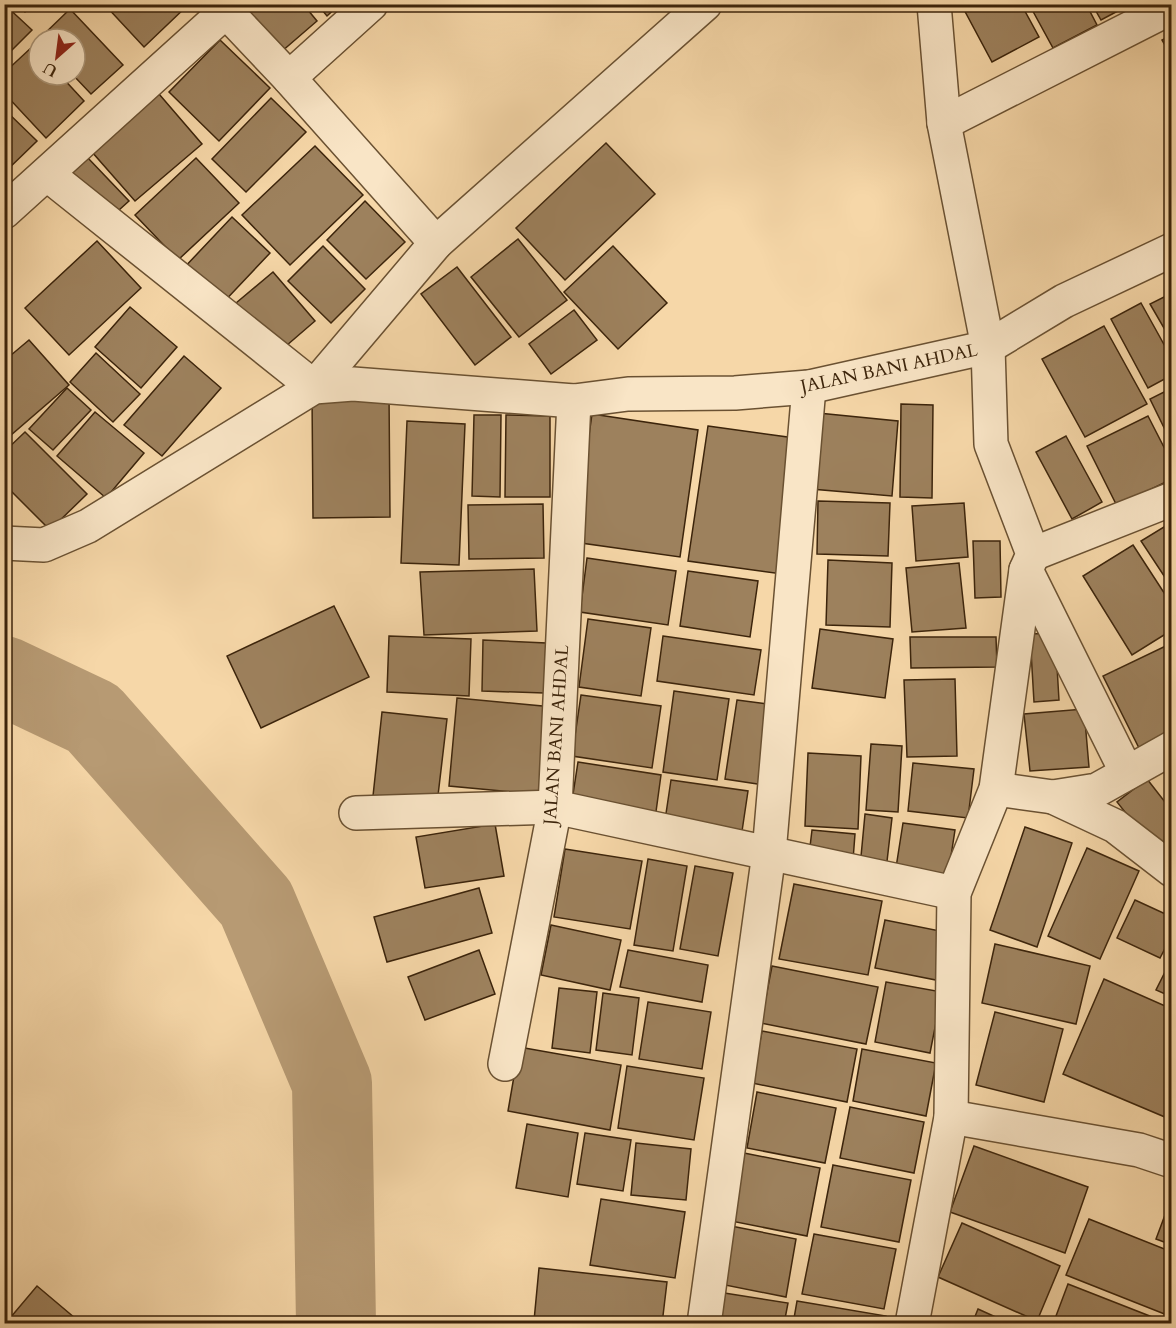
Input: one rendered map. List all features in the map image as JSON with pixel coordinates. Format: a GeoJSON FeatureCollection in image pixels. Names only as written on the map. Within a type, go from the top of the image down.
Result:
{"type":"FeatureCollection","features":[{"type":"Feature","properties":{"kind":"street"},"geometry":{"type":"LineString","coordinates":[[290,78],[371,4]]}},
{"type":"Feature","properties":{"kind":"street"},"geometry":{"type":"LineString","coordinates":[[47,174],[314,387],[436,243],[705,4]]}},
{"type":"Feature","properties":{"kind":"street","name":"JALAN BANI AHDAL"},"geometry":{"type":"LineString","coordinates":[[934,4],[944,123],[988,347]]}},
{"type":"Feature","properties":{"kind":"street"},"geometry":{"type":"LineString","coordinates":[[944,123],[1172,7]]}},
{"type":"Feature","properties":{"kind":"street"},"geometry":{"type":"LineString","coordinates":[[4,212],[222,8],[290,78],[436,243]]}},
{"type":"Feature","properties":{"kind":"street","name":"JALAN BANI AHDAL"},"geometry":{"type":"LineString","coordinates":[[4,543],[44,545],[88,526],[314,387],[353,384],[574,402],[628,394],[735,393],[809,387],[988,347],[1064,301],[1172,250]]}},
{"type":"Feature","properties":{"kind":"street"},"geometry":{"type":"LineString","coordinates":[[988,347],[991,444],[1030,562],[1127,773]]}},
{"type":"Feature","properties":{"kind":"street"},"geometry":{"type":"LineString","coordinates":[[704,1323],[768,853],[809,387]]}},
{"type":"Feature","properties":{"kind":"street","name":"JALAN BANI AHDAL"},"geometry":{"type":"LineString","coordinates":[[505,1064],[555,807],[574,402]]}},
{"type":"Feature","properties":{"kind":"street"},"geometry":{"type":"LineString","coordinates":[[1030,562],[1172,498]]}},
{"type":"Feature","properties":{"kind":"street"},"geometry":{"type":"LineString","coordinates":[[912,1323],[951,1117],[954,893],[996,789],[1030,562]]}},
{"type":"Feature","properties":{"kind":"street"},"geometry":{"type":"LineString","coordinates":[[996,789],[1053,797],[1097,790],[1172,748]]}},
{"type":"Feature","properties":{"kind":"street"},"geometry":{"type":"LineString","coordinates":[[1053,797],[1114,826],[1172,870]]}},
{"type":"Feature","properties":{"kind":"street"},"geometry":{"type":"LineString","coordinates":[[356,813],[555,807],[954,893]]}},
{"type":"Feature","properties":{"kind":"street"},"geometry":{"type":"LineString","coordinates":[[951,1117],[1139,1150],[1172,1161]]}},
{"type":"Feature","properties":{"kind":"building"},"geometry":{"type":"Polygon","coordinates":[[[4,4],[29,27],[27,35],[4,58],[4,4]]]}},
{"type":"Feature","properties":{"kind":"building"},"geometry":{"type":"Polygon","coordinates":[[[18,4],[33,4],[25,12],[18,4]]]}},
{"type":"Feature","properties":{"kind":"building"},"geometry":{"type":"Polygon","coordinates":[[[104,4],[189,4],[144,47],[104,4]]]}},
{"type":"Feature","properties":{"kind":"building"},"geometry":{"type":"Polygon","coordinates":[[[240,4],[303,4],[317,21],[281,52],[240,4]]]}},
{"type":"Feature","properties":{"kind":"building"},"geometry":{"type":"Polygon","coordinates":[[[317,4],[340,4],[327,16],[317,4]]]}},
{"type":"Feature","properties":{"kind":"building"},"geometry":{"type":"Polygon","coordinates":[[[961,4],[1021,4],[1039,37],[992,62],[961,4]]]}},
{"type":"Feature","properties":{"kind":"building"},"geometry":{"type":"Polygon","coordinates":[[[1029,4],[1086,4],[1097,25],[1053,48],[1029,4]]]}},
{"type":"Feature","properties":{"kind":"building"},"geometry":{"type":"Polygon","coordinates":[[[1092,4],[1131,4],[1101,20],[1092,4]]]}},
{"type":"Feature","properties":{"kind":"building"},"geometry":{"type":"Polygon","coordinates":[[[70,9],[123,65],[91,94],[84,87],[87,87],[87,27],[51,27],[70,9]]]}},
{"type":"Feature","properties":{"kind":"building"},"geometry":{"type":"Polygon","coordinates":[[[1172,35],[1172,57],[1162,40],[1172,35]]]}},
{"type":"Feature","properties":{"kind":"building"},"geometry":{"type":"Polygon","coordinates":[[[220,40],[270,88],[219,141],[169,92],[220,40]]]}},
{"type":"Feature","properties":{"kind":"building"},"geometry":{"type":"Polygon","coordinates":[[[27,52],[27,87],[71,87],[84,101],[46,138],[4,93],[4,73],[27,52]]]}},
{"type":"Feature","properties":{"kind":"building"},"geometry":{"type":"Polygon","coordinates":[[[159,94],[202,144],[135,201],[92,152],[159,94]]]}},
{"type":"Feature","properties":{"kind":"building"},"geometry":{"type":"Polygon","coordinates":[[[271,98],[306,132],[246,192],[212,159],[271,98]]]}},
{"type":"Feature","properties":{"kind":"building"},"geometry":{"type":"Polygon","coordinates":[[[4,109],[37,141],[4,173],[4,109]]]}},
{"type":"Feature","properties":{"kind":"building"},"geometry":{"type":"Polygon","coordinates":[[[606,143],[655,194],[565,280],[516,228],[606,143]]]}},
{"type":"Feature","properties":{"kind":"building"},"geometry":{"type":"Polygon","coordinates":[[[315,146],[363,195],[290,265],[242,215],[315,146]]]}},
{"type":"Feature","properties":{"kind":"building"},"geometry":{"type":"Polygon","coordinates":[[[87,157],[129,201],[109,219],[68,175],[87,157]]]}},
{"type":"Feature","properties":{"kind":"building"},"geometry":{"type":"Polygon","coordinates":[[[196,158],[239,203],[178,260],[135,215],[196,158]]]}},
{"type":"Feature","properties":{"kind":"building"},"geometry":{"type":"Polygon","coordinates":[[[365,201],[405,242],[366,279],[327,240],[365,201]]]}},
{"type":"Feature","properties":{"kind":"building"},"geometry":{"type":"Polygon","coordinates":[[[232,217],[270,253],[219,307],[181,271],[232,217]]]}},
{"type":"Feature","properties":{"kind":"building"},"geometry":{"type":"Polygon","coordinates":[[[518,239],[567,300],[519,337],[471,277],[518,239]]]}},
{"type":"Feature","properties":{"kind":"building"},"geometry":{"type":"Polygon","coordinates":[[[97,241],[141,288],[69,355],[25,308],[97,241]]]}},
{"type":"Feature","properties":{"kind":"building"},"geometry":{"type":"Polygon","coordinates":[[[323,246],[365,289],[331,323],[288,281],[323,246]]]}},
{"type":"Feature","properties":{"kind":"building"},"geometry":{"type":"Polygon","coordinates":[[[613,246],[667,303],[618,349],[564,292],[613,246]]]}},
{"type":"Feature","properties":{"kind":"building"},"geometry":{"type":"Polygon","coordinates":[[[457,267],[511,337],[475,365],[421,294],[457,267]]]}},
{"type":"Feature","properties":{"kind":"building"},"geometry":{"type":"Polygon","coordinates":[[[273,272],[315,321],[279,352],[236,303],[273,272]]]}},
{"type":"Feature","properties":{"kind":"building"},"geometry":{"type":"Polygon","coordinates":[[[1172,293],[1172,342],[1150,304],[1172,293]]]}},
{"type":"Feature","properties":{"kind":"building"},"geometry":{"type":"Polygon","coordinates":[[[1141,303],[1172,359],[1172,375],[1148,388],[1111,319],[1141,303]]]}},
{"type":"Feature","properties":{"kind":"building"},"geometry":{"type":"Polygon","coordinates":[[[130,307],[177,347],[141,388],[95,347],[130,307]]]}},
{"type":"Feature","properties":{"kind":"building"},"geometry":{"type":"Polygon","coordinates":[[[574,310],[597,340],[551,374],[529,344],[574,310]]]}},
{"type":"Feature","properties":{"kind":"building"},"geometry":{"type":"Polygon","coordinates":[[[1104,326],[1147,404],[1085,437],[1042,359],[1104,326]]]}},
{"type":"Feature","properties":{"kind":"building"},"geometry":{"type":"Polygon","coordinates":[[[29,340],[69,385],[4,441],[4,361],[29,340]]]}},
{"type":"Feature","properties":{"kind":"building"},"geometry":{"type":"Polygon","coordinates":[[[96,353],[140,394],[113,422],[70,382],[96,353]]]}},
{"type":"Feature","properties":{"kind":"building"},"geometry":{"type":"Polygon","coordinates":[[[184,356],[221,388],[162,456],[124,425],[184,356]]]}},
{"type":"Feature","properties":{"kind":"building"},"geometry":{"type":"Polygon","coordinates":[[[67,388],[91,410],[53,450],[29,429],[67,388]]]}},
{"type":"Feature","properties":{"kind":"building"},"geometry":{"type":"Polygon","coordinates":[[[1172,388],[1172,444],[1150,399],[1172,388]]]}},
{"type":"Feature","properties":{"kind":"building"},"geometry":{"type":"Polygon","coordinates":[[[389,393],[390,517],[313,518],[312,394],[389,393]]]}},
{"type":"Feature","properties":{"kind":"building"},"geometry":{"type":"Polygon","coordinates":[[[901,404],[933,405],[932,498],[900,497],[901,404]]]}},
{"type":"Feature","properties":{"kind":"building"},"geometry":{"type":"Polygon","coordinates":[[[95,412],[144,453],[106,498],[57,456],[95,412]]]}},
{"type":"Feature","properties":{"kind":"building"},"geometry":{"type":"Polygon","coordinates":[[[818,413],[898,421],[892,496],[811,489],[818,413]]]}},
{"type":"Feature","properties":{"kind":"building"},"geometry":{"type":"Polygon","coordinates":[[[592,414],[698,430],[680,557],[574,542],[592,414]]]}},
{"type":"Feature","properties":{"kind":"building"},"geometry":{"type":"Polygon","coordinates":[[[474,415],[501,415],[500,497],[472,496],[474,415]]]}},
{"type":"Feature","properties":{"kind":"building"},"geometry":{"type":"Polygon","coordinates":[[[506,415],[550,416],[550,497],[505,497],[506,415]]]}},
{"type":"Feature","properties":{"kind":"building"},"geometry":{"type":"Polygon","coordinates":[[[1148,416],[1172,463],[1172,479],[1117,506],[1087,446],[1148,416]]]}},
{"type":"Feature","properties":{"kind":"building"},"geometry":{"type":"Polygon","coordinates":[[[407,421],[465,424],[459,565],[401,563],[407,421]]]}},
{"type":"Feature","properties":{"kind":"building"},"geometry":{"type":"Polygon","coordinates":[[[708,426],[802,439],[782,574],[688,561],[708,426]]]}},
{"type":"Feature","properties":{"kind":"building"},"geometry":{"type":"Polygon","coordinates":[[[25,432],[87,494],[50,530],[4,484],[4,452],[25,432]]]}},
{"type":"Feature","properties":{"kind":"building"},"geometry":{"type":"Polygon","coordinates":[[[1066,436],[1102,502],[1072,519],[1036,452],[1066,436]]]}},
{"type":"Feature","properties":{"kind":"building"},"geometry":{"type":"Polygon","coordinates":[[[818,501],[890,503],[888,556],[817,554],[818,501]]]}},
{"type":"Feature","properties":{"kind":"building"},"geometry":{"type":"Polygon","coordinates":[[[964,503],[968,557],[916,561],[912,506],[964,503]]]}},
{"type":"Feature","properties":{"kind":"building"},"geometry":{"type":"Polygon","coordinates":[[[543,504],[544,558],[469,559],[468,505],[543,504]]]}},
{"type":"Feature","properties":{"kind":"building"},"geometry":{"type":"Polygon","coordinates":[[[1172,522],[1172,588],[1141,541],[1172,522]]]}},
{"type":"Feature","properties":{"kind":"building"},"geometry":{"type":"Polygon","coordinates":[[[973,541],[1000,541],[1001,597],[975,598],[973,541]]]}},
{"type":"Feature","properties":{"kind":"building"},"geometry":{"type":"Polygon","coordinates":[[[1133,545],[1172,605],[1172,630],[1132,655],[1083,576],[1133,545]]]}},
{"type":"Feature","properties":{"kind":"building"},"geometry":{"type":"Polygon","coordinates":[[[587,558],[676,571],[668,625],[580,612],[587,558]]]}},
{"type":"Feature","properties":{"kind":"building"},"geometry":{"type":"Polygon","coordinates":[[[828,560],[892,563],[890,627],[826,625],[828,560]]]}},
{"type":"Feature","properties":{"kind":"building"},"geometry":{"type":"Polygon","coordinates":[[[959,563],[966,628],[912,632],[906,568],[959,563]]]}},
{"type":"Feature","properties":{"kind":"building"},"geometry":{"type":"Polygon","coordinates":[[[534,569],[537,631],[424,635],[420,572],[534,569]]]}},
{"type":"Feature","properties":{"kind":"building"},"geometry":{"type":"Polygon","coordinates":[[[688,571],[758,581],[750,637],[680,626],[688,571]]]}},
{"type":"Feature","properties":{"kind":"building"},"geometry":{"type":"Polygon","coordinates":[[[334,606],[369,677],[261,728],[227,656],[334,606]]]}},
{"type":"Feature","properties":{"kind":"building"},"geometry":{"type":"Polygon","coordinates":[[[588,619],[651,628],[641,696],[579,687],[588,619]]]}},
{"type":"Feature","properties":{"kind":"building"},"geometry":{"type":"Polygon","coordinates":[[[820,629],[893,639],[885,698],[812,688],[820,629]]]}},
{"type":"Feature","properties":{"kind":"building"},"geometry":{"type":"Polygon","coordinates":[[[1055,633],[1059,700],[1034,702],[1030,634],[1055,633]]]}},
{"type":"Feature","properties":{"kind":"building"},"geometry":{"type":"Polygon","coordinates":[[[389,636],[471,639],[469,696],[387,692],[389,636]]]}},
{"type":"Feature","properties":{"kind":"building"},"geometry":{"type":"Polygon","coordinates":[[[663,636],[761,650],[754,695],[657,681],[663,636]]]}},
{"type":"Feature","properties":{"kind":"building"},"geometry":{"type":"Polygon","coordinates":[[[910,637],[996,637],[997,667],[911,668],[910,637]]]}},
{"type":"Feature","properties":{"kind":"building"},"geometry":{"type":"Polygon","coordinates":[[[483,640],[546,643],[544,693],[482,691],[483,640]]]}},
{"type":"Feature","properties":{"kind":"building"},"geometry":{"type":"Polygon","coordinates":[[[1172,643],[1172,735],[1140,750],[1103,676],[1172,643]]]}},
{"type":"Feature","properties":{"kind":"building"},"geometry":{"type":"Polygon","coordinates":[[[955,679],[957,756],[907,757],[904,680],[955,679]]]}},
{"type":"Feature","properties":{"kind":"building"},"geometry":{"type":"Polygon","coordinates":[[[674,691],[729,699],[717,780],[663,772],[674,691]]]}},
{"type":"Feature","properties":{"kind":"building"},"geometry":{"type":"Polygon","coordinates":[[[581,695],[661,706],[652,768],[572,756],[581,695]]]}},
{"type":"Feature","properties":{"kind":"building"},"geometry":{"type":"Polygon","coordinates":[[[457,698],[553,707],[545,795],[449,786],[457,698]]]}},
{"type":"Feature","properties":{"kind":"building"},"geometry":{"type":"Polygon","coordinates":[[[737,700],[775,705],[764,785],[725,779],[737,700]]]}},
{"type":"Feature","properties":{"kind":"building"},"geometry":{"type":"Polygon","coordinates":[[[1084,709],[1089,767],[1030,771],[1024,714],[1084,709]]]}},
{"type":"Feature","properties":{"kind":"building"},"geometry":{"type":"Polygon","coordinates":[[[382,712],[447,719],[437,804],[373,796],[382,712]]]}},
{"type":"Feature","properties":{"kind":"building"},"geometry":{"type":"Polygon","coordinates":[[[871,744],[902,746],[898,812],[866,810],[871,744]]]}},
{"type":"Feature","properties":{"kind":"building"},"geometry":{"type":"Polygon","coordinates":[[[808,753],[861,756],[858,829],[805,826],[808,753]]]}},
{"type":"Feature","properties":{"kind":"building"},"geometry":{"type":"Polygon","coordinates":[[[578,762],[661,775],[655,819],[571,807],[578,762]]]}},
{"type":"Feature","properties":{"kind":"building"},"geometry":{"type":"Polygon","coordinates":[[[913,763],[974,769],[968,818],[908,811],[913,763]]]}},
{"type":"Feature","properties":{"kind":"building"},"geometry":{"type":"Polygon","coordinates":[[[1147,779],[1172,811],[1172,853],[1163,860],[1117,802],[1147,779]]]}},
{"type":"Feature","properties":{"kind":"building"},"geometry":{"type":"Polygon","coordinates":[[[671,780],[748,791],[741,838],[664,827],[671,780]]]}},
{"type":"Feature","properties":{"kind":"building"},"geometry":{"type":"Polygon","coordinates":[[[865,814],[892,818],[886,870],[860,867],[865,814]]]}},
{"type":"Feature","properties":{"kind":"building"},"geometry":{"type":"Polygon","coordinates":[[[903,823],[955,830],[947,882],[895,874],[903,823]]]}},
{"type":"Feature","properties":{"kind":"building"},"geometry":{"type":"Polygon","coordinates":[[[495,824],[504,876],[425,888],[416,837],[495,824]]]}},
{"type":"Feature","properties":{"kind":"building"},"geometry":{"type":"Polygon","coordinates":[[[1025,827],[1072,843],[1037,947],[990,930],[1025,827]]]}},
{"type":"Feature","properties":{"kind":"building"},"geometry":{"type":"Polygon","coordinates":[[[812,830],[855,834],[853,860],[809,855],[812,830]]]}},
{"type":"Feature","properties":{"kind":"building"},"geometry":{"type":"Polygon","coordinates":[[[1087,848],[1139,871],[1100,959],[1048,936],[1087,848]]]}},
{"type":"Feature","properties":{"kind":"building"},"geometry":{"type":"Polygon","coordinates":[[[565,849],[642,861],[630,929],[554,917],[565,849]]]}},
{"type":"Feature","properties":{"kind":"building"},"geometry":{"type":"Polygon","coordinates":[[[648,859],[687,866],[673,951],[634,945],[648,859]]]}},
{"type":"Feature","properties":{"kind":"building"},"geometry":{"type":"Polygon","coordinates":[[[695,866],[733,873],[718,956],[680,949],[695,866]]]}},
{"type":"Feature","properties":{"kind":"building"},"geometry":{"type":"Polygon","coordinates":[[[794,884],[882,901],[868,975],[779,959],[794,884]]]}},
{"type":"Feature","properties":{"kind":"building"},"geometry":{"type":"Polygon","coordinates":[[[479,888],[492,933],[387,962],[374,917],[479,888]]]}},
{"type":"Feature","properties":{"kind":"building"},"geometry":{"type":"Polygon","coordinates":[[[1135,900],[1172,917],[1172,935],[1160,958],[1117,938],[1135,900]]]}},
{"type":"Feature","properties":{"kind":"building"},"geometry":{"type":"Polygon","coordinates":[[[885,920],[950,933],[941,981],[875,968],[885,920]]]}},
{"type":"Feature","properties":{"kind":"building"},"geometry":{"type":"Polygon","coordinates":[[[551,925],[621,940],[610,990],[541,975],[551,925]]]}},
{"type":"Feature","properties":{"kind":"building"},"geometry":{"type":"Polygon","coordinates":[[[995,944],[1090,966],[1076,1024],[982,1003],[995,944]]]}},
{"type":"Feature","properties":{"kind":"building"},"geometry":{"type":"Polygon","coordinates":[[[479,950],[495,994],[425,1020],[408,977],[479,950]]]}},
{"type":"Feature","properties":{"kind":"building"},"geometry":{"type":"Polygon","coordinates":[[[628,950],[708,965],[702,1002],[620,987],[628,950]]]}},
{"type":"Feature","properties":{"kind":"building"},"geometry":{"type":"Polygon","coordinates":[[[1172,958],[1172,997],[1156,990],[1172,958]]]}},
{"type":"Feature","properties":{"kind":"building"},"geometry":{"type":"Polygon","coordinates":[[[772,966],[878,987],[866,1044],[761,1023],[772,966]]]}},
{"type":"Feature","properties":{"kind":"building"},"geometry":{"type":"Polygon","coordinates":[[[1104,979],[1172,1009],[1172,1120],[1063,1074],[1104,979]]]}},
{"type":"Feature","properties":{"kind":"building"},"geometry":{"type":"Polygon","coordinates":[[[886,982],[942,992],[930,1053],[875,1042],[886,982]]]}},
{"type":"Feature","properties":{"kind":"building"},"geometry":{"type":"Polygon","coordinates":[[[559,988],[597,992],[590,1053],[552,1048],[559,988]]]}},
{"type":"Feature","properties":{"kind":"building"},"geometry":{"type":"Polygon","coordinates":[[[603,993],[639,998],[632,1055],[596,1050],[603,993]]]}},
{"type":"Feature","properties":{"kind":"building"},"geometry":{"type":"Polygon","coordinates":[[[648,1002],[711,1012],[702,1069],[639,1059],[648,1002]]]}},
{"type":"Feature","properties":{"kind":"building"},"geometry":{"type":"Polygon","coordinates":[[[995,1012],[1063,1029],[1044,1102],[976,1085],[995,1012]]]}},
{"type":"Feature","properties":{"kind":"building"},"geometry":{"type":"Polygon","coordinates":[[[762,1031],[857,1049],[847,1102],[752,1083],[762,1031]]]}},
{"type":"Feature","properties":{"kind":"building"},"geometry":{"type":"Polygon","coordinates":[[[519,1047],[621,1065],[610,1130],[508,1111],[519,1047]]]}},
{"type":"Feature","properties":{"kind":"building"},"geometry":{"type":"Polygon","coordinates":[[[862,1049],[936,1063],[926,1116],[853,1101],[862,1049]]]}},
{"type":"Feature","properties":{"kind":"building"},"geometry":{"type":"Polygon","coordinates":[[[627,1066],[704,1078],[694,1140],[618,1128],[627,1066]]]}},
{"type":"Feature","properties":{"kind":"building"},"geometry":{"type":"Polygon","coordinates":[[[757,1092],[836,1108],[825,1163],[747,1148],[757,1092]]]}},
{"type":"Feature","properties":{"kind":"building"},"geometry":{"type":"Polygon","coordinates":[[[850,1107],[924,1122],[914,1173],[840,1158],[850,1107]]]}},
{"type":"Feature","properties":{"kind":"building"},"geometry":{"type":"Polygon","coordinates":[[[527,1124],[578,1133],[568,1197],[516,1188],[527,1124]]]}},
{"type":"Feature","properties":{"kind":"building"},"geometry":{"type":"Polygon","coordinates":[[[585,1133],[631,1140],[623,1191],[577,1184],[585,1133]]]}},
{"type":"Feature","properties":{"kind":"building"},"geometry":{"type":"Polygon","coordinates":[[[636,1143],[691,1149],[686,1200],[631,1195],[636,1143]]]}},
{"type":"Feature","properties":{"kind":"building"},"geometry":{"type":"Polygon","coordinates":[[[974,1146],[1088,1187],[1065,1253],[950,1212],[974,1146]]]}},
{"type":"Feature","properties":{"kind":"building"},"geometry":{"type":"Polygon","coordinates":[[[744,1153],[820,1168],[807,1236],[731,1221],[744,1153]]]}},
{"type":"Feature","properties":{"kind":"building"},"geometry":{"type":"Polygon","coordinates":[[[833,1165],[911,1180],[899,1242],[821,1227],[833,1165]]]}},
{"type":"Feature","properties":{"kind":"building"},"geometry":{"type":"Polygon","coordinates":[[[601,1199],[685,1212],[675,1278],[590,1265],[601,1199]]]}},
{"type":"Feature","properties":{"kind":"building"},"geometry":{"type":"Polygon","coordinates":[[[1165,1215],[1172,1217],[1172,1245],[1156,1239],[1165,1215]]]}},
{"type":"Feature","properties":{"kind":"building"},"geometry":{"type":"Polygon","coordinates":[[[1089,1219],[1172,1252],[1172,1303],[1167,1315],[1066,1275],[1089,1219]]]}},
{"type":"Feature","properties":{"kind":"building"},"geometry":{"type":"Polygon","coordinates":[[[962,1223],[1060,1266],[1037,1321],[938,1277],[962,1223]]]}},
{"type":"Feature","properties":{"kind":"building"},"geometry":{"type":"Polygon","coordinates":[[[726,1225],[796,1239],[786,1297],[715,1283],[726,1225]]]}},
{"type":"Feature","properties":{"kind":"building"},"geometry":{"type":"Polygon","coordinates":[[[814,1234],[896,1249],[884,1309],[802,1294],[814,1234]]]}},
{"type":"Feature","properties":{"kind":"building"},"geometry":{"type":"Polygon","coordinates":[[[539,1268],[667,1282],[662,1324],[534,1321],[539,1268]]]}},
{"type":"Feature","properties":{"kind":"building"},"geometry":{"type":"Polygon","coordinates":[[[1068,1284],[1165,1322],[1164,1324],[1053,1324],[1068,1284]]]}},
{"type":"Feature","properties":{"kind":"building"},"geometry":{"type":"Polygon","coordinates":[[[37,1286],[82,1324],[5,1324],[37,1286]]]}},
{"type":"Feature","properties":{"kind":"building"},"geometry":{"type":"Polygon","coordinates":[[[718,1292],[788,1303],[784,1324],[713,1324],[718,1292]]]}},
{"type":"Feature","properties":{"kind":"building"},"geometry":{"type":"Polygon","coordinates":[[[797,1301],[886,1316],[885,1324],[793,1324],[797,1301]]]}},
{"type":"Feature","properties":{"kind":"building"},"geometry":{"type":"Polygon","coordinates":[[[978,1309],[1011,1324],[972,1324],[978,1309]]]}},
{"type":"Feature","properties":{"kind":"waterway"},"geometry":{"type":"LineString","coordinates":[[4,676],[93,718],[256,903],[332,1083],[336,1324]]}}]}
